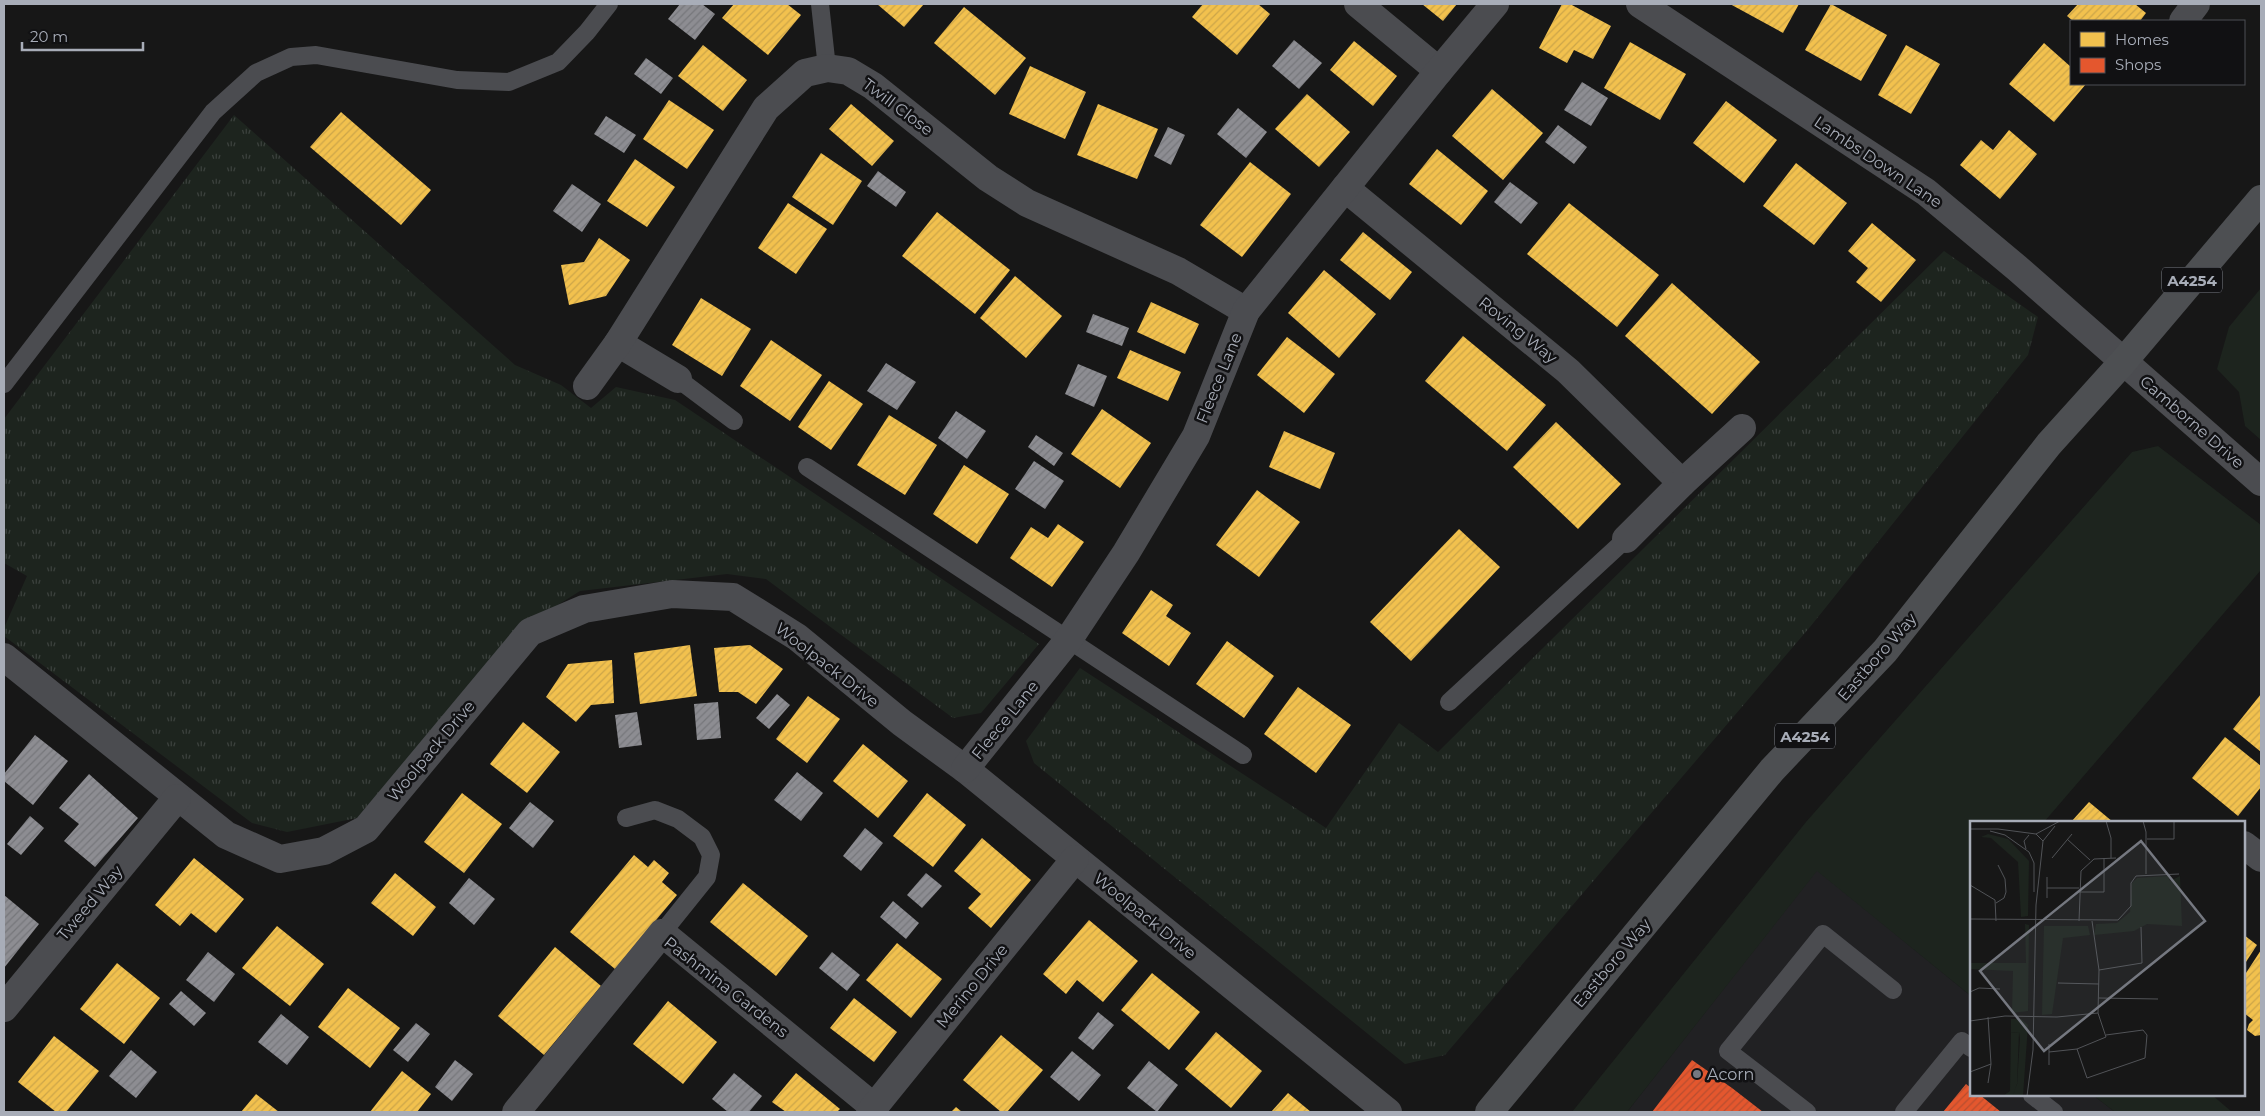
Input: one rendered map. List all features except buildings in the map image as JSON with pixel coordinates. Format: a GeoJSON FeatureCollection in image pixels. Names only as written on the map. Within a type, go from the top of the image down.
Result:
{"type":"FeatureCollection","features":[{"type":"Feature","properties":{"kind":"main road","name":"Eastboro Way"},"geometry":{"type":"LineString","coordinates":[[1489,1112],[1772,770],[1885,651],[2049,444],[2123,362],[2261,199]]}},
{"type":"Feature","properties":{"kind":"street"},"geometry":{"type":"LineString","coordinates":[[1358,4],[1439,71]]}},
{"type":"Feature","properties":{"kind":"street","name":"Fleece Lane"},"geometry":{"type":"LineString","coordinates":[[965,769],[1069,639],[1126,553],[1196,436],[1246,311],[1439,71],[1496,4]]}},
{"type":"Feature","properties":{"kind":"street","name":"Lambs Down Lane"},"geometry":{"type":"LineString","coordinates":[[1640,4],[1926,192],[2017,268],[2123,362]]}},
{"type":"Feature","properties":{"kind":"street"},"geometry":{"type":"LineString","coordinates":[[2183,20],[2196,4]]}},
{"type":"Feature","properties":{"kind":"street","name":"Twill Close"},"geometry":{"type":"LineString","coordinates":[[587,386],[618,343],[766,108],[805,73],[827,68],[848,71],[873,86],[988,178],[1027,203],[1178,271],[1246,311]]}},
{"type":"Feature","properties":{"kind":"street","name":"Roving Way"},"geometry":{"type":"LineString","coordinates":[[1345,188],[1568,371],[1682,483]]}},
{"type":"Feature","properties":{"kind":"street"},"geometry":{"type":"LineString","coordinates":[[618,343],[678,379]]}},
{"type":"Feature","properties":{"kind":"street","name":"Camborne Drive"},"geometry":{"type":"LineString","coordinates":[[2123,362],[2261,482]]}},
{"type":"Feature","properties":{"kind":"street"},"geometry":{"type":"LineString","coordinates":[[1626,539],[1682,483],[1742,428]]}},
{"type":"Feature","properties":{"kind":"street","name":"Woolpack Drive"},"geometry":{"type":"LineString","coordinates":[[4,657],[177,798],[226,835],[280,859],[324,851],[366,829],[530,632],[584,610],[672,594],[733,597],[796,638],[902,723],[965,769],[1388,1112]]}},
{"type":"Feature","properties":{"kind":"street","name":"Tweed Way"},"geometry":{"type":"LineString","coordinates":[[4,1008],[177,798]]}},
{"type":"Feature","properties":{"kind":"street"},"geometry":{"type":"LineString","coordinates":[[2245,846],[2261,858]]}},
{"type":"Feature","properties":{"kind":"street","name":"Merino Drive"},"geometry":{"type":"LineString","coordinates":[[872,1110],[1075,859]]}},
{"type":"Feature","properties":{"kind":"street","name":"Pashmina Gardens"},"geometry":{"type":"LineString","coordinates":[[516,1112],[662,933],[872,1110]]}},
{"type":"Feature","properties":{"kind":"lane"},"geometry":{"type":"LineString","coordinates":[[4,384],[213,112],[256,73],[291,57],[316,55],[457,80],[509,82],[558,62],[587,32],[609,4]]}},
{"type":"Feature","properties":{"kind":"lane"},"geometry":{"type":"LineString","coordinates":[[820,4],[827,68]]}},
{"type":"Feature","properties":{"kind":"lane"},"geometry":{"type":"LineString","coordinates":[[678,379],[734,421]]}},
{"type":"Feature","properties":{"kind":"lane"},"geometry":{"type":"LineString","coordinates":[[807,467],[1243,755]]}},
{"type":"Feature","properties":{"kind":"lane"},"geometry":{"type":"LineString","coordinates":[[1449,702],[1626,539]]}},
{"type":"Feature","properties":{"kind":"lane"},"geometry":{"type":"LineString","coordinates":[[626,818],[655,810],[678,819],[702,837],[711,855],[707,876],[662,933]]}},
{"type":"Feature","properties":{"kind":"lane"},"geometry":{"type":"LineString","coordinates":[[1807,1112],[1728,1050],[1824,934],[1893,990]]}},
{"type":"Feature","properties":{"kind":"lane"},"geometry":{"type":"LineString","coordinates":[[1904,1112],[1962,1041],[1970,1047]]}},
{"type":"Feature","properties":{"kind":"lane"},"geometry":{"type":"LineString","coordinates":[[2033,1096],[2054,1112]]}},
{"type":"Feature","properties":{"kind":"shaded area"},"geometry":{"type":"Polygon","coordinates":[[[1817,870],[1970,995],[1970,1096],[2094,1096],[2115,1112],[1627,1112],[1817,870]]]}},
{"type":"Feature","properties":{"kind":"green space"},"geometry":{"type":"Polygon","coordinates":[[[234,115],[515,365],[561,385],[591,408],[616,387],[675,400],[1039,644],[981,713],[953,718],[766,579],[727,574],[580,591],[518,630],[357,818],[287,832],[252,823],[4,636],[4,628],[27,576],[4,563],[4,419],[234,115]]]}},
{"type":"Feature","properties":{"kind":"green space"},"geometry":{"type":"Polygon","coordinates":[[[1944,251],[2038,317],[2028,355],[1810,627],[1445,1055],[1405,1064],[1034,763],[1026,741],[1080,668],[1326,828],[1399,723],[1438,752],[1944,251]]]}},
{"type":"Feature","properties":{"kind":"green space"},"geometry":{"type":"Polygon","coordinates":[[[2261,288],[2261,440],[2245,426],[2239,392],[2217,369],[2229,327],[2261,288]]]}},
{"type":"Feature","properties":{"kind":"green space"},"geometry":{"type":"Polygon","coordinates":[[[2158,446],[2261,525],[2261,570],[2045,821],[1970,821],[1970,995],[1817,871],[1627,1112],[1572,1112],[1806,822],[2132,452],[2158,446]]]}},
{"type":"Feature","properties":{"kind":"green space"},"geometry":{"type":"Polygon","coordinates":[[[2094,1096],[2213,1096],[2232,1112],[2115,1112],[2094,1096]]]}},
{"type":"Feature","properties":{"kind":"place","name":"Acorn"},"geometry":{"type":"Point","coordinates":[1697,1074]}}]}
